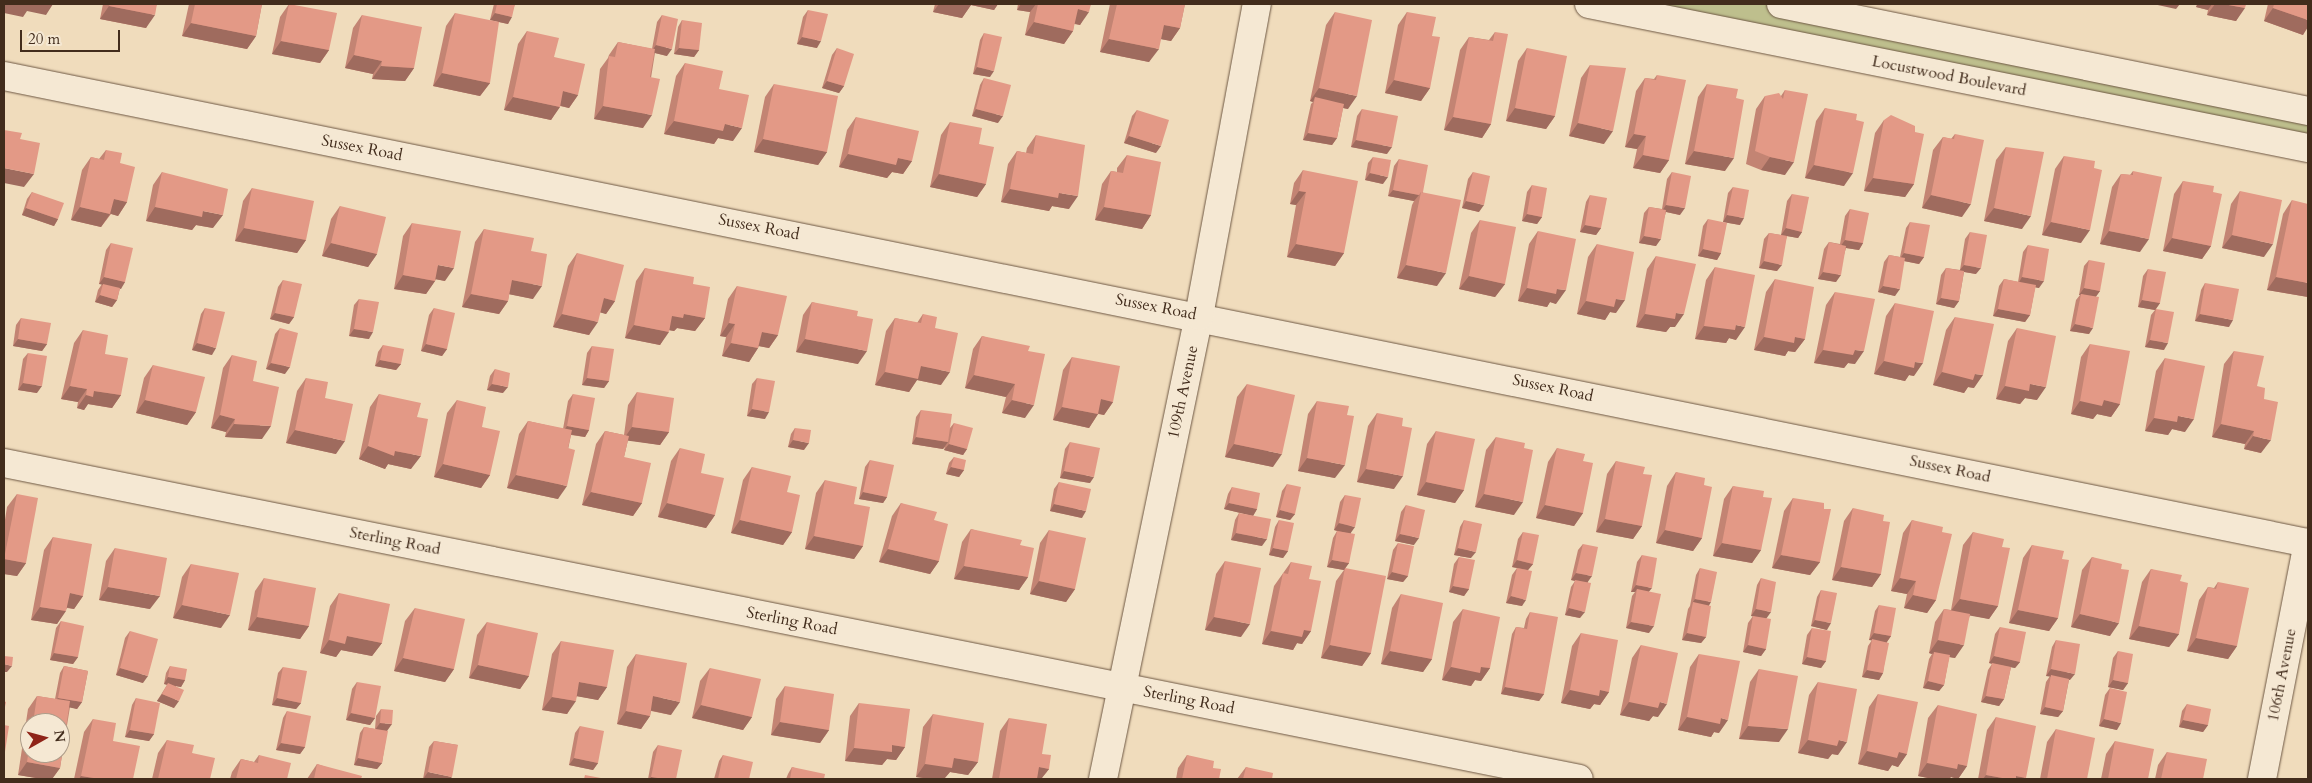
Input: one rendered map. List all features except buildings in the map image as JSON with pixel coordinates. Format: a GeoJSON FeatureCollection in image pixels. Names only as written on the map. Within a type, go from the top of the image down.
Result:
{"type":"FeatureCollection","features":[{"type":"Feature","properties":{"kind":"street","name":"109th Avenue"},"geometry":{"type":"LineString","coordinates":[[1102,779],[1199,316],[1257,4]]}},
{"type":"Feature","properties":{"kind":"street","name":"Locustwood Boulevard"},"geometry":{"type":"LineString","coordinates":[[1589,4],[2308,148]]}},
{"type":"Feature","properties":{"kind":"street"},"geometry":{"type":"LineString","coordinates":[[1781,4],[2308,110]]}},
{"type":"Feature","properties":{"kind":"street"},"geometry":{"type":"LineString","coordinates":[[1829,52],[1836,15]]}},
{"type":"Feature","properties":{"kind":"street","name":"Sussex Road"},"geometry":{"type":"LineString","coordinates":[[4,76],[1199,316],[2308,542]]}},
{"type":"Feature","properties":{"kind":"street","name":"Sterling Road"},"geometry":{"type":"LineString","coordinates":[[4,463],[1580,779]]}},
{"type":"Feature","properties":{"kind":"street","name":"106th Avenue"},"geometry":{"type":"LineString","coordinates":[[2262,779],[2308,542]]}},
{"type":"Feature","properties":{"kind":"green space"},"geometry":{"type":"Polygon","coordinates":[[[1589,4],[1781,4],[2308,111],[2308,148],[1589,4]]]}}]}
